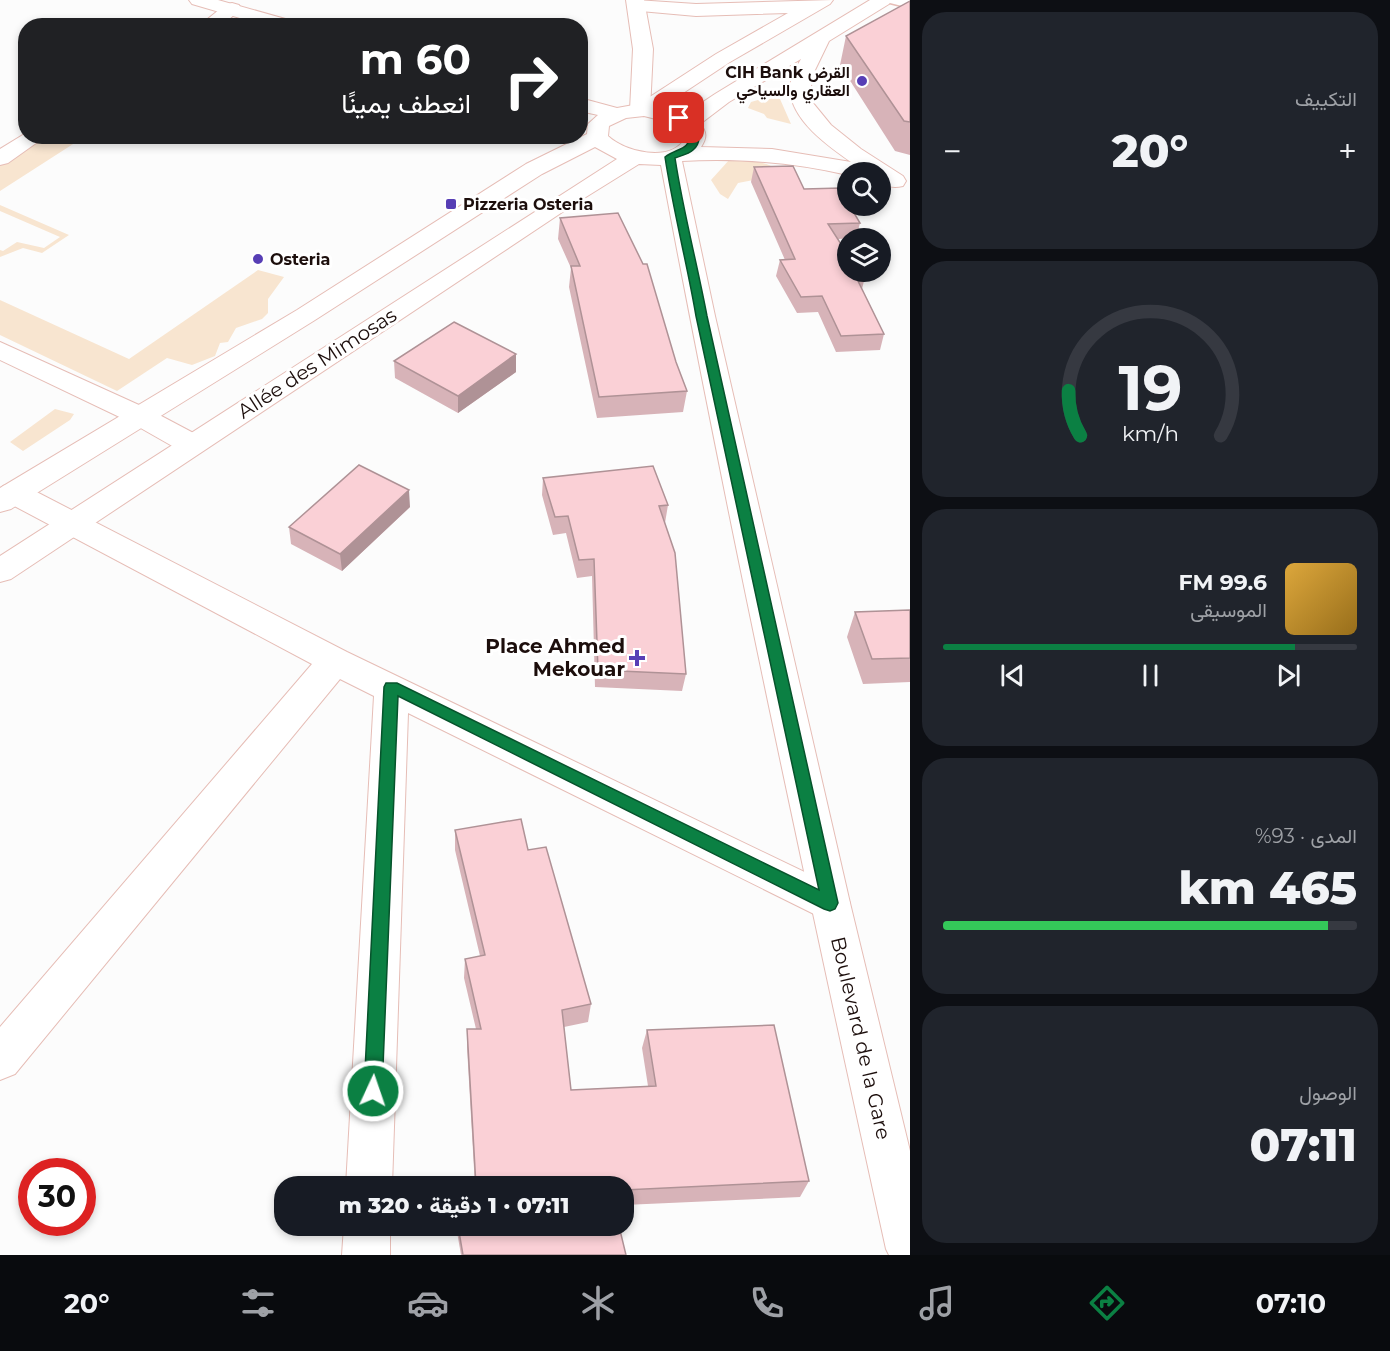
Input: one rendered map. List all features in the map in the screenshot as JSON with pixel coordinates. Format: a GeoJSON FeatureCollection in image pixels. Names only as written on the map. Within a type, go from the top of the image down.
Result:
{"type":"FeatureCollection","features":[{"type":"Feature","properties":{"kind":"street"},"geometry":{"type":"LineString","coordinates":[[198,0],[262,18]]}},
{"type":"Feature","properties":{"kind":"street"},"geometry":{"type":"LineString","coordinates":[[689,125],[722,98],[882,0]]}},
{"type":"Feature","properties":{"kind":"street"},"geometry":{"type":"LineString","coordinates":[[642,110],[643,49],[635,3],[705,10],[818,4]]}},
{"type":"Feature","properties":{"kind":"street"},"geometry":{"type":"LineString","coordinates":[[642,110],[723,58],[818,4]]}},
{"type":"Feature","properties":{"kind":"street"},"geometry":{"type":"LineString","coordinates":[[219,18],[232,9]]}},
{"type":"Feature","properties":{"kind":"street"},"geometry":{"type":"LineString","coordinates":[[821,38],[800,87],[805,106],[842,145],[895,181]]}},
{"type":"Feature","properties":{"kind":"street"},"geometry":{"type":"LineString","coordinates":[[588,106],[617,114]]}},
{"type":"Feature","properties":{"kind":"street"},"geometry":{"type":"LineString","coordinates":[[713,128],[689,125],[668,114],[642,110],[617,114],[591,130],[610,149],[635,157],[737,153],[837,165]]}},
{"type":"Feature","properties":{"kind":"street"},"geometry":{"type":"LineString","coordinates":[[674,156],[689,149],[695,141],[694,133],[689,125]]}},
{"type":"Feature","properties":{"kind":"street"},"geometry":{"type":"LineString","coordinates":[[753,134],[793,146],[830,163]]}},
{"type":"Feature","properties":{"kind":"street"},"geometry":{"type":"LineString","coordinates":[[0,158],[23,144]]}},
{"type":"Feature","properties":{"kind":"street"},"geometry":{"type":"LineString","coordinates":[[7,498],[306,315],[570,144]]}},
{"type":"Feature","properties":{"kind":"street","name":"Boulevard de la Gare"},"geometry":{"type":"LineString","coordinates":[[674,156],[702,316],[830,903],[910,1249]]}},
{"type":"Feature","properties":{"kind":"street","name":"Allée des Mimosas"},"geometry":{"type":"LineString","coordinates":[[0,571],[565,200],[635,157]]}},
{"type":"Feature","properties":{"kind":"street"},"geometry":{"type":"LineString","coordinates":[[0,350],[140,416],[191,444]]}},
{"type":"Feature","properties":{"kind":"street"},"geometry":{"type":"LineString","coordinates":[[7,498],[72,523],[335,661],[830,903]]}},
{"type":"Feature","properties":{"kind":"street"},"geometry":{"type":"LineString","coordinates":[[0,1059],[335,661]]}},
{"type":"Feature","properties":{"kind":"street"},"geometry":{"type":"LineString","coordinates":[[369,1176],[392,687]]}},
{"type":"Feature","properties":{"kind":"street"},"geometry":{"type":"LineString","coordinates":[[366,1255],[367,1236]]}},
{"type":"Feature","properties":{"kind":"lane"},"geometry":{"type":"LineString","coordinates":[[894,0],[910,4]]}},
{"type":"Feature","properties":{"kind":"shaded area"},"geometry":{"type":"Polygon","coordinates":[[[775,95],[780,99],[791,124],[767,118],[764,114],[748,108],[751,102],[775,95]]]}},
{"type":"Feature","properties":{"kind":"shaded area"},"geometry":{"type":"Polygon","coordinates":[[[33,144],[73,144],[0,191],[0,165],[33,144]]]}},
{"type":"Feature","properties":{"kind":"shaded area"},"geometry":{"type":"Polygon","coordinates":[[[730,159],[759,162],[772,166],[785,174],[738,183],[728,199],[720,194],[711,180],[730,159]]]}},
{"type":"Feature","properties":{"kind":"shaded area"},"geometry":{"type":"Polygon","coordinates":[[[0,205],[69,235],[42,253],[23,248],[0,257],[0,250],[3,251],[17,242],[44,248],[60,237],[0,211],[0,205]]]}},
{"type":"Feature","properties":{"kind":"shaded area"},"geometry":{"type":"Polygon","coordinates":[[[258,270],[284,277],[268,299],[268,313],[262,319],[236,328],[228,342],[220,343],[215,356],[192,365],[167,358],[117,391],[0,335],[0,300],[129,359],[258,270]]]}},
{"type":"Feature","properties":{"kind":"shaded area"},"geometry":{"type":"Polygon","coordinates":[[[55,409],[74,414],[70,420],[23,451],[10,442],[55,409]]]}},
{"type":"Feature","properties":{"kind":"building"},"geometry":{"type":"Polygon","coordinates":[[[910,1],[910,122],[904,121],[846,36],[910,1]]]}},
{"type":"Feature","properties":{"kind":"building"},"geometry":{"type":"Polygon","coordinates":[[[793,166],[804,189],[837,188],[837,216],[856,216],[860,223],[828,224],[837,238],[837,282],[858,282],[884,334],[841,336],[822,296],[801,297],[780,260],[795,259],[754,167],[793,166]]]}},
{"type":"Feature","properties":{"kind":"building"},"geometry":{"type":"Polygon","coordinates":[[[618,213],[643,264],[647,264],[687,391],[599,397],[571,266],[580,266],[560,218],[618,213]]]}},
{"type":"Feature","properties":{"kind":"building"},"geometry":{"type":"Polygon","coordinates":[[[454,322],[516,354],[458,396],[394,361],[454,322]]]}},
{"type":"Feature","properties":{"kind":"building"},"geometry":{"type":"Polygon","coordinates":[[[359,465],[409,490],[340,554],[289,527],[359,465]]]}},
{"type":"Feature","properties":{"kind":"building"},"geometry":{"type":"Polygon","coordinates":[[[653,466],[668,505],[659,506],[675,553],[686,674],[598,670],[594,559],[579,560],[568,516],[555,517],[543,478],[653,466]]]}},
{"type":"Feature","properties":{"kind":"building"},"geometry":{"type":"Polygon","coordinates":[[[910,610],[910,658],[872,659],[855,612],[910,610]]]}},
{"type":"Feature","properties":{"kind":"building"},"geometry":{"type":"Polygon","coordinates":[[[521,819],[528,850],[546,847],[591,1004],[562,1010],[571,1090],[656,1086],[647,1030],[774,1025],[809,1181],[634,1190],[634,1176],[475,1176],[467,1029],[481,1029],[465,959],[485,955],[455,830],[521,819]]]}},
{"type":"Feature","properties":{"kind":"building"},"geometry":{"type":"Polygon","coordinates":[[[460,1236],[621,1236],[626,1255],[463,1255],[460,1236]]]}},
{"type":"Feature","properties":{"kind":"place","name":"CIH Bank القرض العقاري والسياحي"},"geometry":{"type":"Point","coordinates":[862,81]}},
{"type":"Feature","properties":{"kind":"place","name":"Pizzeria Osteria"},"geometry":{"type":"Point","coordinates":[451,204]}},
{"type":"Feature","properties":{"kind":"place","name":"Osteria"},"geometry":{"type":"Point","coordinates":[258,259]}},
{"type":"Feature","properties":{"kind":"place","name":"Place Ahmed Mekouar"},"geometry":{"type":"Point","coordinates":[637,658]}},
{"type":"Feature","properties":{"kind":"route"},"geometry":{"type":"LineString","coordinates":[[373,1091],[392,687],[830,903],[702,316],[691,256],[676,197],[670,157],[689,149],[695,141],[691,126],[679,118]]}}]}
